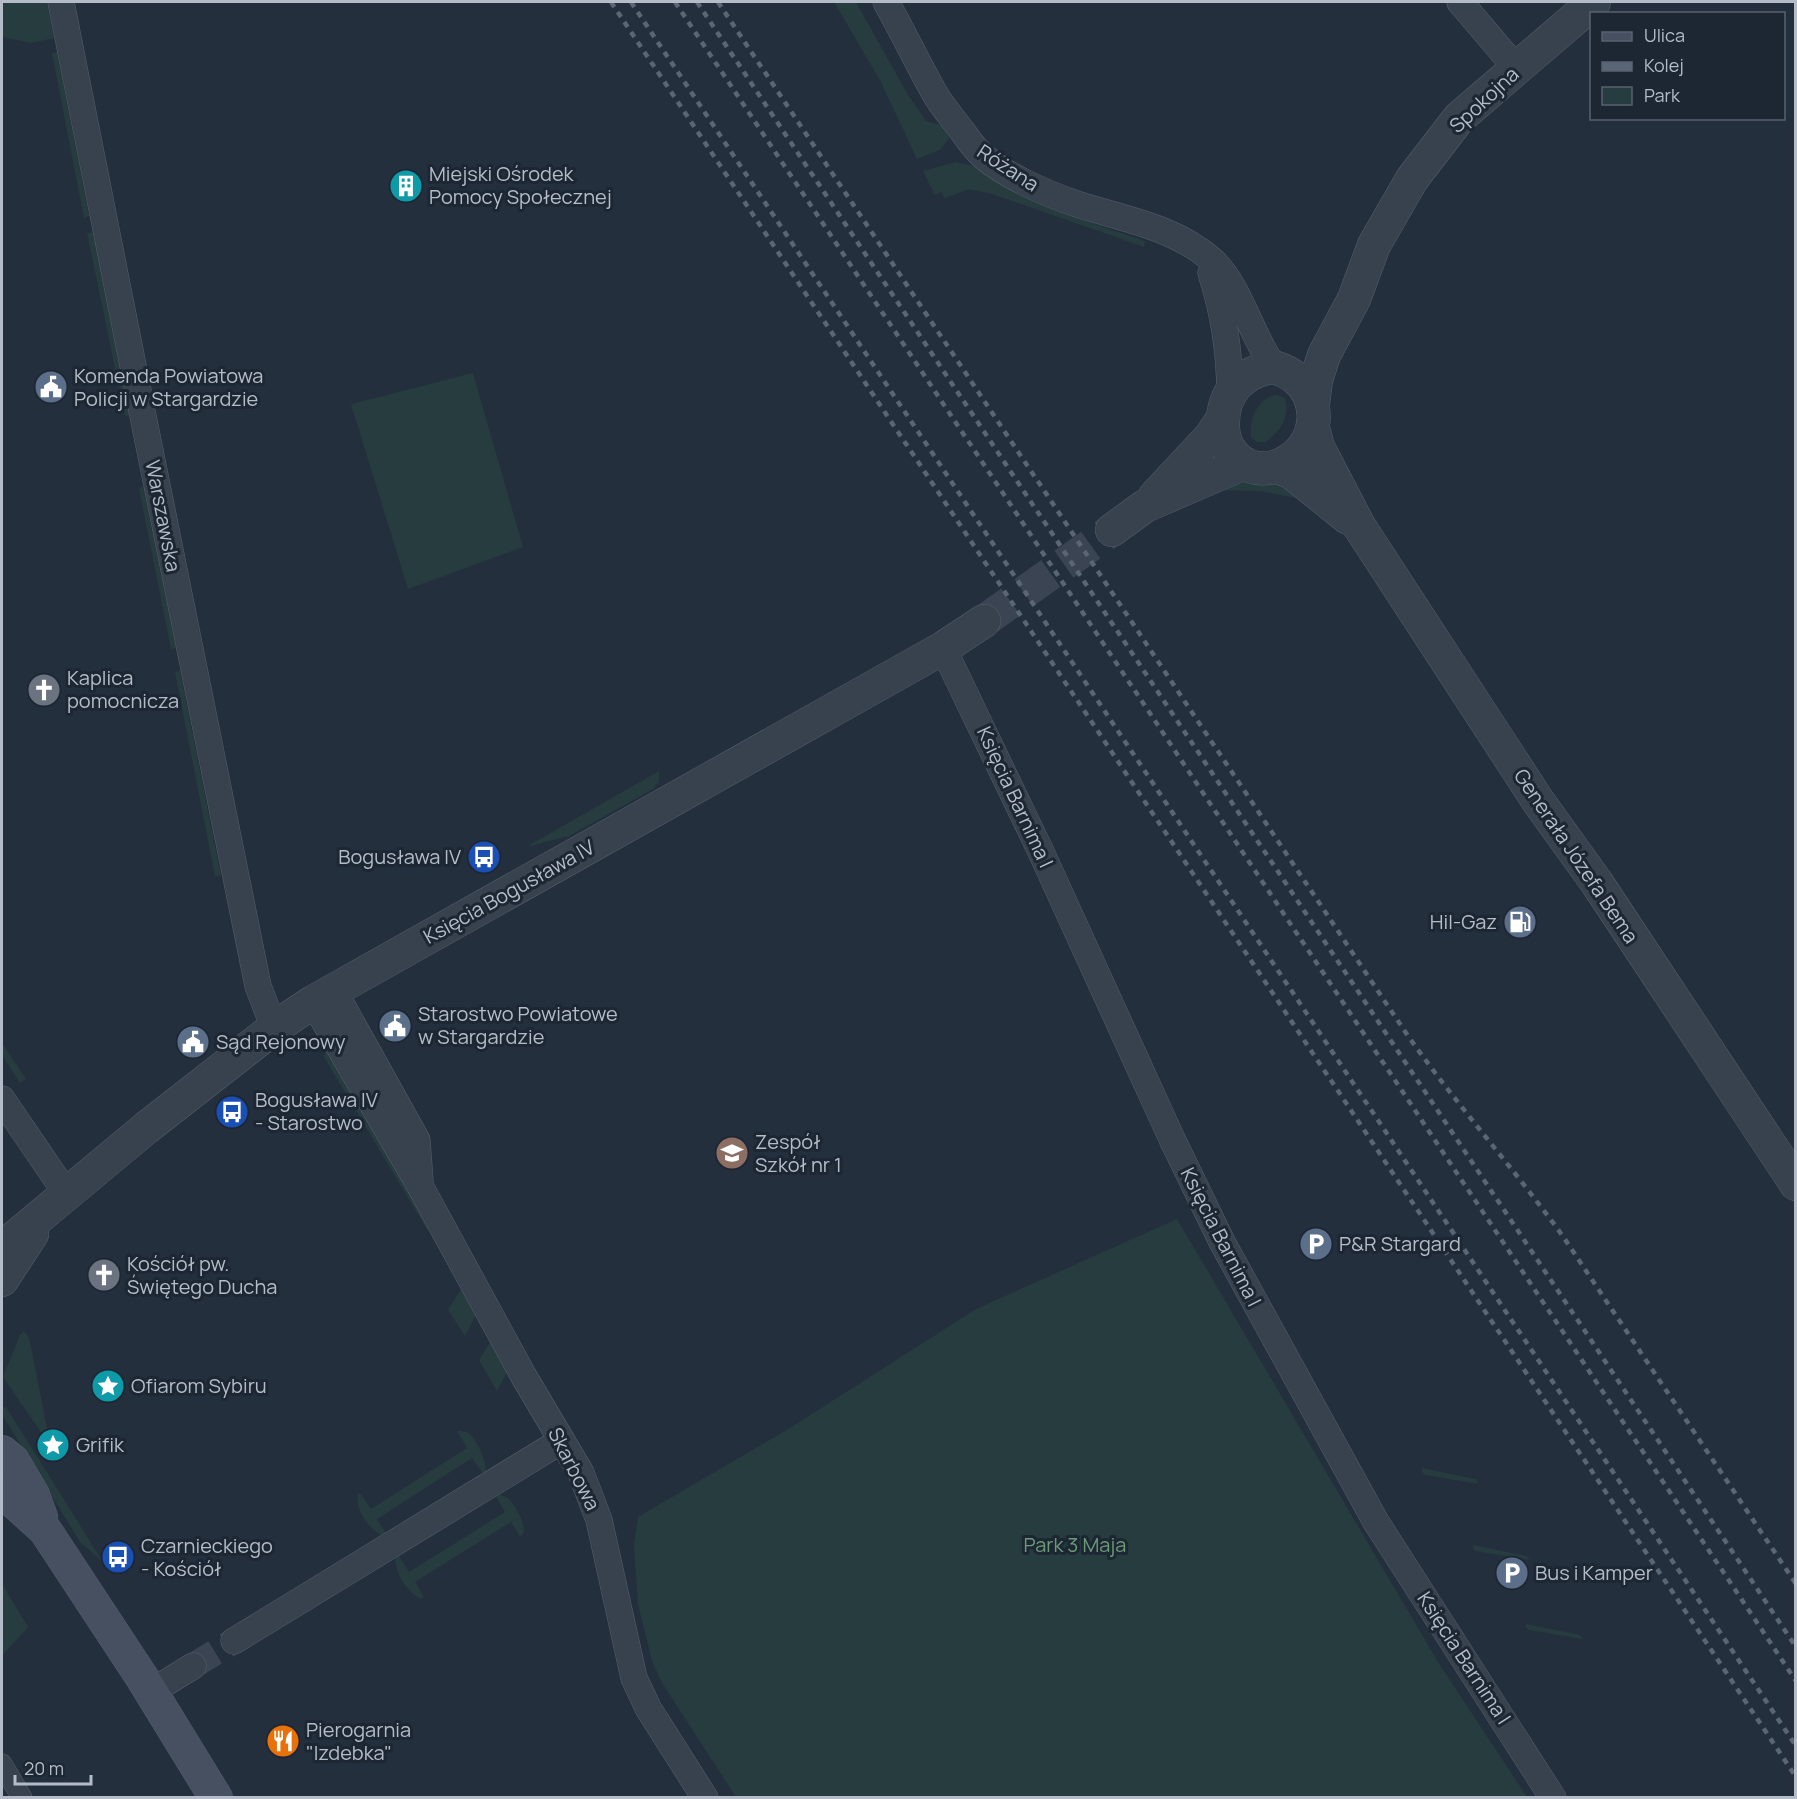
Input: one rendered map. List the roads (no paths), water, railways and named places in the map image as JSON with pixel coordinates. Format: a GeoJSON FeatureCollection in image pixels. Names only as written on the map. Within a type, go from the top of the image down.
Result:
{"type":"FeatureCollection","features":[{"type":"Feature","properties":{"kind":"main road"},"geometry":{"type":"LineString","coordinates":[[5,1450],[33,1495],[45,1530],[151,1692],[216,1797]]}},
{"type":"Feature","properties":{"kind":"main road"},"geometry":{"type":"LineString","coordinates":[[2,1491],[45,1530]]}},
{"type":"Feature","properties":{"kind":"street","name":"Warszawska"},"geometry":{"type":"LineString","coordinates":[[61,2],[258,986],[274,1028]]}},
{"type":"Feature","properties":{"kind":"street","name":"Różana"},"geometry":{"type":"LineString","coordinates":[[886,2],[936,96],[976,150],[1007,172],[1040,190],[1152,227],[1200,251],[1225,277],[1265,355],[1278,368]]}},
{"type":"Feature","properties":{"kind":"street"},"geometry":{"type":"LineString","coordinates":[[1460,2],[1518,69]]}},
{"type":"Feature","properties":{"kind":"street","name":"Spokojna"},"geometry":{"type":"LineString","coordinates":[[1313,416],[1316,380],[1324,355],[1354,299],[1374,245],[1412,179],[1459,118],[1594,2]]}},
{"type":"Feature","properties":{"kind":"street","name":"Spokojna"},"geometry":{"type":"LineString","coordinates":[[1278,368],[1297,357],[1337,289],[1374,245]]}},
{"type":"Feature","properties":{"kind":"street"},"geometry":{"type":"LineString","coordinates":[[1200,251],[1209,268],[1220,302],[1226,332],[1226,405],[1223,432],[1227,445],[1242,464]]}},
{"type":"Feature","properties":{"kind":"street"},"geometry":{"type":"LineString","coordinates":[[1112,530],[1145,506],[1211,436],[1238,381],[1251,374],[1278,368],[1298,379],[1305,387],[1313,416],[1311,436],[1299,452],[1277,467],[1258,468],[1242,464],[1145,506]]}},
{"type":"Feature","properties":{"kind":"street","name":"Generała Józefa Bema"},"geometry":{"type":"LineString","coordinates":[[1313,416],[1318,447],[1359,526],[1525,782],[1597,883],[1796,1184]]}},
{"type":"Feature","properties":{"kind":"street","name":"Generała Józefa Bema"},"geometry":{"type":"LineString","coordinates":[[1277,467],[1291,472],[1359,526]]}},
{"type":"Feature","properties":{"kind":"street","name":"Księcia Bogusława IV"},"geometry":{"type":"LineString","coordinates":[[2,1248],[146,1128],[274,1028],[323,996],[943,648],[984,621]]}},
{"type":"Feature","properties":{"kind":"street","name":"Księcia Barnima I"},"geometry":{"type":"LineString","coordinates":[[943,648],[1042,854],[1172,1139],[1222,1242],[1376,1522],[1553,1797]]}},
{"type":"Feature","properties":{"kind":"street","name":"Skarbowa"},"geometry":{"type":"LineString","coordinates":[[323,996],[420,1186],[522,1375],[580,1473],[600,1520],[634,1678],[658,1724],[705,1797]]}},
{"type":"Feature","properties":{"kind":"street"},"geometry":{"type":"LineString","coordinates":[[2,1099],[63,1196]]}},
{"type":"Feature","properties":{"kind":"street","name":"Księcia Bogusława IV"},"geometry":{"type":"LineString","coordinates":[[2,1280],[22,1246],[63,1196]]}},
{"type":"Feature","properties":{"kind":"street"},"geometry":{"type":"LineString","coordinates":[[234,1641],[561,1441]]}},
{"type":"Feature","properties":{"kind":"street"},"geometry":{"type":"LineString","coordinates":[[151,1692],[193,1666]]}},
{"type":"Feature","properties":{"kind":"street"},"geometry":{"type":"LineString","coordinates":[[2,1764],[22,1797]]}},
{"type":"Feature","properties":{"kind":"tunnel"},"geometry":{"type":"LineString","coordinates":[[984,621],[1112,530]]}},
{"type":"Feature","properties":{"kind":"tunnel"},"geometry":{"type":"LineString","coordinates":[[193,1666],[234,1641]]}},
{"type":"Feature","properties":{"kind":"railway"},"geometry":{"type":"LineString","coordinates":[[611,2],[1796,1777]]}},
{"type":"Feature","properties":{"kind":"railway"},"geometry":{"type":"LineString","coordinates":[[631,2],[1796,1746]]}},
{"type":"Feature","properties":{"kind":"railway"},"geometry":{"type":"LineString","coordinates":[[675,2],[1796,1681]]}},
{"type":"Feature","properties":{"kind":"railway"},"geometry":{"type":"LineString","coordinates":[[697,2],[1796,1647]]}},
{"type":"Feature","properties":{"kind":"railway"},"geometry":{"type":"LineString","coordinates":[[718,2],[1406,1033],[1562,1235],[1796,1584]]}},
{"type":"Feature","properties":{"kind":"place","name":"Miejski Ośrodek Pomocy Społecznej"},"geometry":{"type":"Point","coordinates":[406,186]}},
{"type":"Feature","properties":{"kind":"place","name":"Komenda Powiatowa Policji w Stargardzie"},"geometry":{"type":"Point","coordinates":[51,387]}},
{"type":"Feature","properties":{"kind":"place","name":"Kaplica pomocnicza"},"geometry":{"type":"Point","coordinates":[44,690]}},
{"type":"Feature","properties":{"kind":"place","name":"Bogusława IV"},"geometry":{"type":"Point","coordinates":[484,857]}},
{"type":"Feature","properties":{"kind":"place","name":"Hil-Gaz"},"geometry":{"type":"Point","coordinates":[1520,922]}},
{"type":"Feature","properties":{"kind":"place","name":"Starostwo Powiatowe w Stargardzie"},"geometry":{"type":"Point","coordinates":[395,1026]}},
{"type":"Feature","properties":{"kind":"place","name":"Sąd Rejonowy"},"geometry":{"type":"Point","coordinates":[193,1042]}},
{"type":"Feature","properties":{"kind":"place","name":"Bogusława IV - Starostwo"},"geometry":{"type":"Point","coordinates":[232,1112]}},
{"type":"Feature","properties":{"kind":"place","name":"Zespół Szkół nr 1"},"geometry":{"type":"Point","coordinates":[732,1153]}},
{"type":"Feature","properties":{"kind":"place","name":"P&R Stargard"},"geometry":{"type":"Point","coordinates":[1316,1244]}},
{"type":"Feature","properties":{"kind":"place","name":"Kościół pw. Świętego Ducha"},"geometry":{"type":"Point","coordinates":[104,1275]}},
{"type":"Feature","properties":{"kind":"place","name":"Ofiarom Sybiru"},"geometry":{"type":"Point","coordinates":[108,1386]}},
{"type":"Feature","properties":{"kind":"place","name":"Grifik"},"geometry":{"type":"Point","coordinates":[53,1445]}},
{"type":"Feature","properties":{"kind":"place","name":"Czarnieckiego - Kościół"},"geometry":{"type":"Point","coordinates":[118,1557]}},
{"type":"Feature","properties":{"kind":"place","name":"Bus i Kamper"},"geometry":{"type":"Point","coordinates":[1512,1573]}},
{"type":"Feature","properties":{"kind":"place","name":"Pierogarnia \"Izdebka\""},"geometry":{"type":"Point","coordinates":[283,1741]}},
{"type":"Feature","properties":{"kind":"park label","name":"Park 3 Maja"},"geometry":{"type":"Point","coordinates":[1075,1545]}}]}
